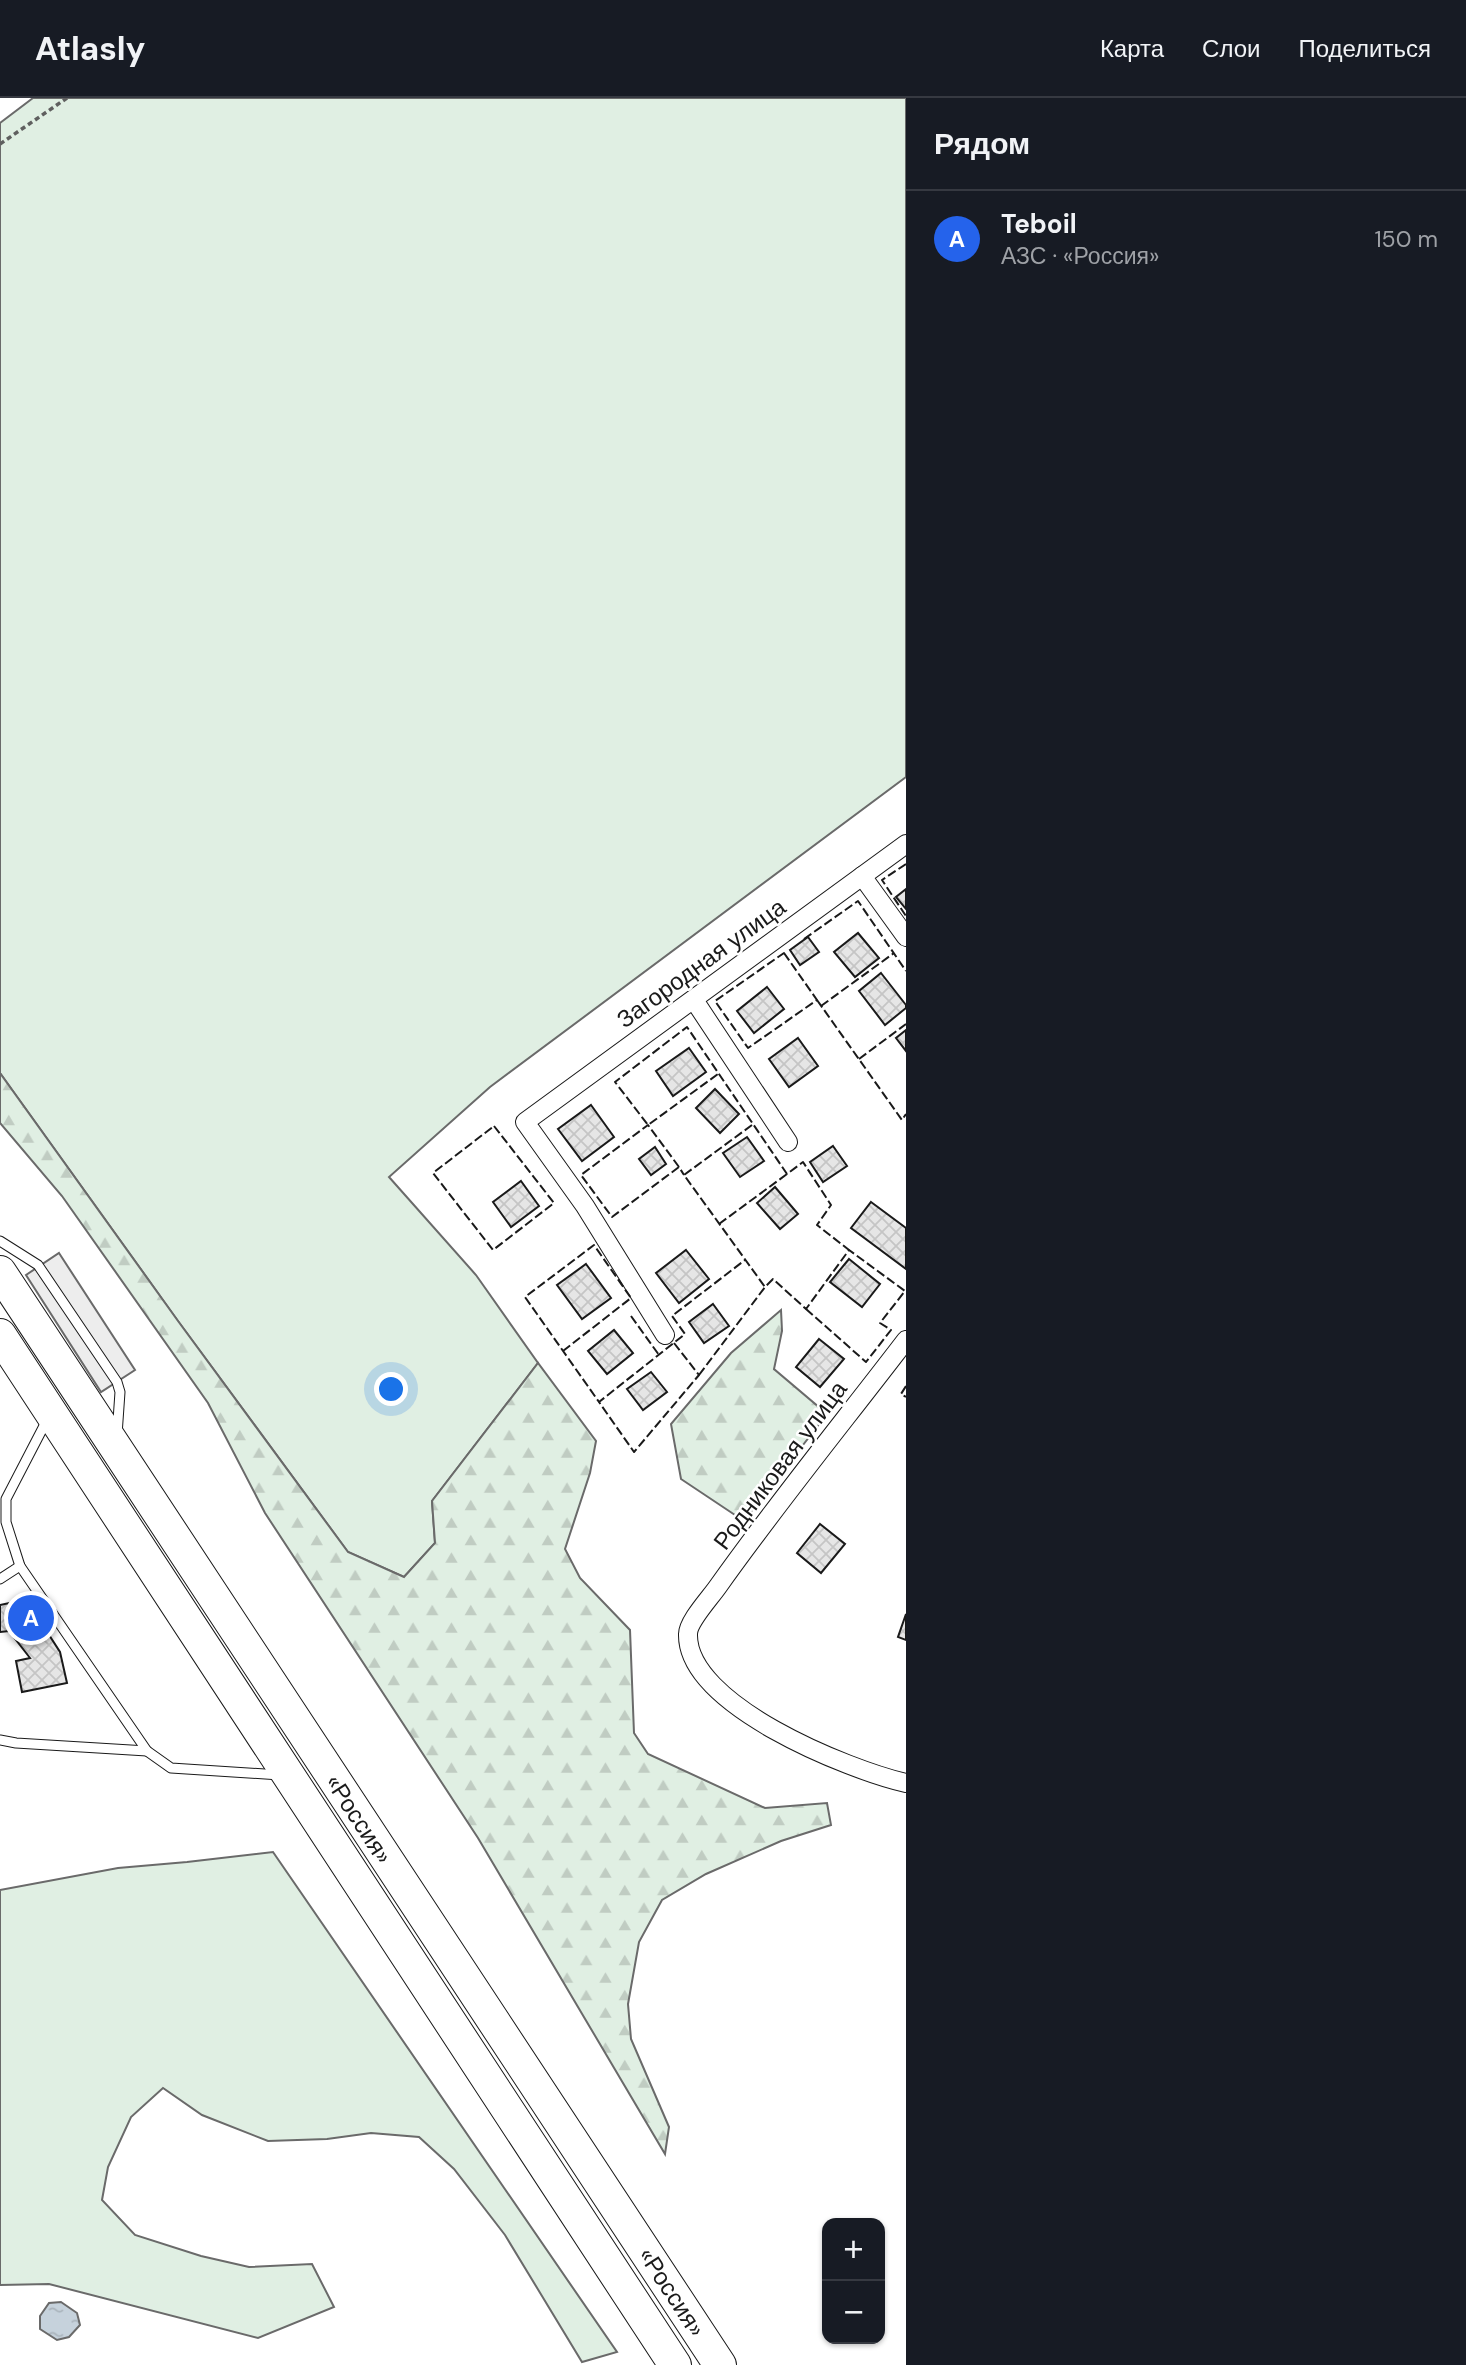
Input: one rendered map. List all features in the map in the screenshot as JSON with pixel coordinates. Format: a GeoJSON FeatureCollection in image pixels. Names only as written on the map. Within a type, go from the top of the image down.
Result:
{"type":"FeatureCollection","features":[{"type":"Feature","properties":{"kind":"highway","name":"«Россия»"},"geometry":{"type":"LineString","coordinates":[[0,1272],[720,2365]]}},
{"type":"Feature","properties":{"kind":"highway","name":"«Россия»"},"geometry":{"type":"LineString","coordinates":[[0,1335],[675,2365]]}},
{"type":"Feature","properties":{"kind":"street","name":"Загородная улица"},"geometry":{"type":"LineString","coordinates":[[665,1335],[584,1206],[525,1122],[906,844]]}},
{"type":"Feature","properties":{"kind":"street"},"geometry":{"type":"LineString","coordinates":[[862,876],[906,937]]}},
{"type":"Feature","properties":{"kind":"street"},"geometry":{"type":"LineString","coordinates":[[694,1000],[788,1142]]}},
{"type":"Feature","properties":{"kind":"street","name":"Родниковая улица"},"geometry":{"type":"LineString","coordinates":[[906,1340],[688,1630],[688,1644],[693,1658],[704,1674],[753,1717],[798,1743],[860,1769],[906,1783]]}},
{"type":"Feature","properties":{"kind":"lane"},"geometry":{"type":"LineString","coordinates":[[0,1241],[38,1265],[117,1382],[120,1392],[116,1451]]}},
{"type":"Feature","properties":{"kind":"lane"},"geometry":{"type":"LineString","coordinates":[[51,1412],[3,1498],[6,1522],[20,1566],[147,1751],[171,1768],[290,1776]]}},
{"type":"Feature","properties":{"kind":"lane"},"geometry":{"type":"LineString","coordinates":[[0,1579],[20,1566]]}},
{"type":"Feature","properties":{"kind":"lane"},"geometry":{"type":"LineString","coordinates":[[0,1740],[147,1751]]}},
{"type":"Feature","properties":{"kind":"path"},"geometry":{"type":"LineString","coordinates":[[0,144],[66,98]]}},
{"type":"Feature","properties":{"kind":"green space"},"geometry":{"type":"Polygon","coordinates":[[[33,98],[906,98],[906,777],[490,1087],[389,1177],[476,1275],[538,1363],[432,1501],[435,1543],[404,1577],[348,1552],[0,1073],[0,123],[33,98]]]}},
{"type":"Feature","properties":{"kind":"green space"},"geometry":{"type":"Polygon","coordinates":[[[0,1073],[348,1552],[404,1577],[435,1543],[432,1501],[538,1363],[596,1441],[590,1473],[565,1549],[580,1578],[630,1630],[634,1733],[648,1754],[765,1808],[827,1803],[831,1825],[781,1841],[706,1874],[662,1900],[639,1942],[628,2004],[631,2039],[669,2127],[665,2154],[478,1838],[265,1513],[208,1403],[62,1196],[0,1123],[0,1073]]]}},
{"type":"Feature","properties":{"kind":"green space"},"geometry":{"type":"Polygon","coordinates":[[[781,1310],[782,1331],[774,1369],[827,1414],[744,1521],[681,1479],[671,1424],[731,1353],[781,1310]]]}},
{"type":"Feature","properties":{"kind":"green space"},"geometry":{"type":"Polygon","coordinates":[[[273,1852],[617,2352],[582,2362],[505,2235],[454,2169],[419,2137],[371,2133],[327,2139],[268,2141],[202,2115],[163,2088],[131,2117],[108,2167],[102,2200],[135,2235],[201,2256],[249,2267],[312,2264],[334,2307],[258,2338],[49,2284],[0,2285],[0,1890],[118,1868],[273,1852]]]}},
{"type":"Feature","properties":{"kind":"shaded area"},"geometry":{"type":"Polygon","coordinates":[[[59,1253],[135,1370],[101,1392],[26,1275],[59,1253]]]}},
{"type":"Feature","properties":{"kind":"water"},"geometry":{"type":"Polygon","coordinates":[[[61,2302],[77,2313],[80,2325],[69,2337],[57,2340],[40,2329],[40,2316],[49,2303],[61,2302]]]}},
{"type":"Feature","properties":{"kind":"building"},"geometry":{"type":"Polygon","coordinates":[[[906,889],[906,909],[896,897],[906,889]]]}},
{"type":"Feature","properties":{"kind":"building"},"geometry":{"type":"Polygon","coordinates":[[[858,933],[879,958],[855,977],[834,952],[858,933]]]}},
{"type":"Feature","properties":{"kind":"building"},"geometry":{"type":"Polygon","coordinates":[[[808,937],[819,952],[800,965],[790,950],[808,937]]]}},
{"type":"Feature","properties":{"kind":"building"},"geometry":{"type":"Polygon","coordinates":[[[881,973],[906,1005],[906,1008],[885,1025],[859,991],[881,973]]]}},
{"type":"Feature","properties":{"kind":"building"},"geometry":{"type":"Polygon","coordinates":[[[767,987],[784,1009],[754,1033],[737,1011],[767,987]]]}},
{"type":"Feature","properties":{"kind":"building"},"geometry":{"type":"Polygon","coordinates":[[[906,1030],[906,1051],[896,1038],[906,1030]]]}},
{"type":"Feature","properties":{"kind":"building"},"geometry":{"type":"Polygon","coordinates":[[[798,1038],[818,1066],[789,1087],[769,1059],[798,1038]]]}},
{"type":"Feature","properties":{"kind":"building"},"geometry":{"type":"Polygon","coordinates":[[[689,1048],[706,1072],[673,1096],[656,1071],[689,1048]]]}},
{"type":"Feature","properties":{"kind":"building"},"geometry":{"type":"Polygon","coordinates":[[[715,1089],[739,1114],[720,1133],[696,1108],[715,1089]]]}},
{"type":"Feature","properties":{"kind":"building"},"geometry":{"type":"Polygon","coordinates":[[[591,1105],[614,1137],[582,1161],[558,1129],[591,1105]]]}},
{"type":"Feature","properties":{"kind":"building"},"geometry":{"type":"Polygon","coordinates":[[[747,1137],[764,1161],[740,1177],[723,1153],[747,1137]]]}},
{"type":"Feature","properties":{"kind":"building"},"geometry":{"type":"Polygon","coordinates":[[[833,1146],[847,1166],[823,1182],[810,1162],[833,1146]]]}},
{"type":"Feature","properties":{"kind":"building"},"geometry":{"type":"Polygon","coordinates":[[[655,1147],[666,1164],[651,1175],[639,1159],[655,1147]]]}},
{"type":"Feature","properties":{"kind":"building"},"geometry":{"type":"Polygon","coordinates":[[[521,1181],[539,1206],[511,1227],[493,1202],[521,1181]]]}},
{"type":"Feature","properties":{"kind":"building"},"geometry":{"type":"Polygon","coordinates":[[[775,1187],[798,1214],[780,1229],[757,1203],[775,1187]]]}},
{"type":"Feature","properties":{"kind":"building"},"geometry":{"type":"Polygon","coordinates":[[[871,1202],[906,1228],[906,1269],[851,1228],[871,1202]]]}},
{"type":"Feature","properties":{"kind":"building"},"geometry":{"type":"Polygon","coordinates":[[[686,1250],[709,1279],[679,1303],[656,1273],[686,1250]]]}},
{"type":"Feature","properties":{"kind":"building"},"geometry":{"type":"Polygon","coordinates":[[[849,1259],[880,1284],[862,1307],[830,1282],[849,1259]]]}},
{"type":"Feature","properties":{"kind":"building"},"geometry":{"type":"Polygon","coordinates":[[[586,1264],[611,1298],[582,1319],[557,1285],[586,1264]]]}},
{"type":"Feature","properties":{"kind":"building"},"geometry":{"type":"Polygon","coordinates":[[[713,1304],[729,1326],[704,1343],[689,1322],[713,1304]]]}},
{"type":"Feature","properties":{"kind":"building"},"geometry":{"type":"Polygon","coordinates":[[[614,1330],[633,1353],[607,1374],[588,1351],[614,1330]]]}},
{"type":"Feature","properties":{"kind":"building"},"geometry":{"type":"Polygon","coordinates":[[[819,1339],[844,1359],[820,1387],[796,1367],[819,1339]]]}},
{"type":"Feature","properties":{"kind":"building"},"geometry":{"type":"Polygon","coordinates":[[[651,1372],[667,1392],[643,1410],[627,1389],[651,1372]]]}},
{"type":"Feature","properties":{"kind":"building"},"geometry":{"type":"Polygon","coordinates":[[[820,1524],[845,1544],[821,1573],[797,1553],[820,1524]]]}},
{"type":"Feature","properties":{"kind":"building"},"geometry":{"type":"Polygon","coordinates":[[[42,1596],[60,1621],[42,1624],[60,1652],[67,1683],[22,1692],[16,1661],[30,1658],[9,1631],[0,1632],[0,1605],[42,1596]]]}},
{"type":"Feature","properties":{"kind":"building"},"geometry":{"type":"Polygon","coordinates":[[[906,1614],[906,1640],[898,1637],[906,1614]]]}},
{"type":"Feature","properties":{"kind":"fence"},"geometry":{"type":"LineString","coordinates":[[906,864],[882,880],[906,916]]}},
{"type":"Feature","properties":{"kind":"fence"},"geometry":{"type":"LineString","coordinates":[[804,939],[858,901],[906,971]]}},
{"type":"Feature","properties":{"kind":"fence"},"geometry":{"type":"LineString","coordinates":[[784,953],[817,1000],[748,1048],[715,1001],[784,953]]}},
{"type":"Feature","properties":{"kind":"fence"},"geometry":{"type":"LineString","coordinates":[[821,1006],[894,953]]}},
{"type":"Feature","properties":{"kind":"fence"},"geometry":{"type":"LineString","coordinates":[[817,1000],[902,1120],[906,1114]]}},
{"type":"Feature","properties":{"kind":"fence"},"geometry":{"type":"LineString","coordinates":[[859,1059],[906,1024]]}},
{"type":"Feature","properties":{"kind":"fence"},"geometry":{"type":"LineString","coordinates":[[699,1375],[773,1279],[806,1309],[849,1250],[817,1225],[831,1205],[803,1162],[787,1174],[687,1027],[615,1082],[648,1125],[718,1074]]}},
{"type":"Feature","properties":{"kind":"fence"},"geometry":{"type":"LineString","coordinates":[[679,1167],[648,1125],[581,1175],[612,1217],[679,1167],[684,1175]]}},
{"type":"Feature","properties":{"kind":"fence"},"geometry":{"type":"LineString","coordinates":[[752,1125],[684,1175],[765,1287]]}},
{"type":"Feature","properties":{"kind":"fence"},"geometry":{"type":"LineString","coordinates":[[494,1126],[554,1203],[493,1250],[433,1173],[494,1126]]}},
{"type":"Feature","properties":{"kind":"fence"},"geometry":{"type":"LineString","coordinates":[[719,1224],[787,1174]]}},
{"type":"Feature","properties":{"kind":"fence"},"geometry":{"type":"LineString","coordinates":[[563,1351],[631,1298],[594,1245],[525,1297],[599,1402]]}},
{"type":"Feature","properties":{"kind":"fence"},"geometry":{"type":"LineString","coordinates":[[806,1309],[866,1362],[891,1330],[880,1323],[905,1291],[849,1250]]}},
{"type":"Feature","properties":{"kind":"fence"},"geometry":{"type":"LineString","coordinates":[[674,1343],[699,1375],[634,1452],[599,1402],[685,1334],[672,1316],[745,1260]]}},
{"type":"Feature","properties":{"kind":"fence"},"geometry":{"type":"LineString","coordinates":[[631,1316],[659,1355]]}},
{"type":"Feature","properties":{"kind":"fence"},"geometry":{"type":"LineString","coordinates":[[906,1386],[901,1394],[906,1397]]}},
{"type":"Feature","properties":{"kind":"place","name":"Teboil"},"geometry":{"type":"Point","coordinates":[31,1618]}}]}
